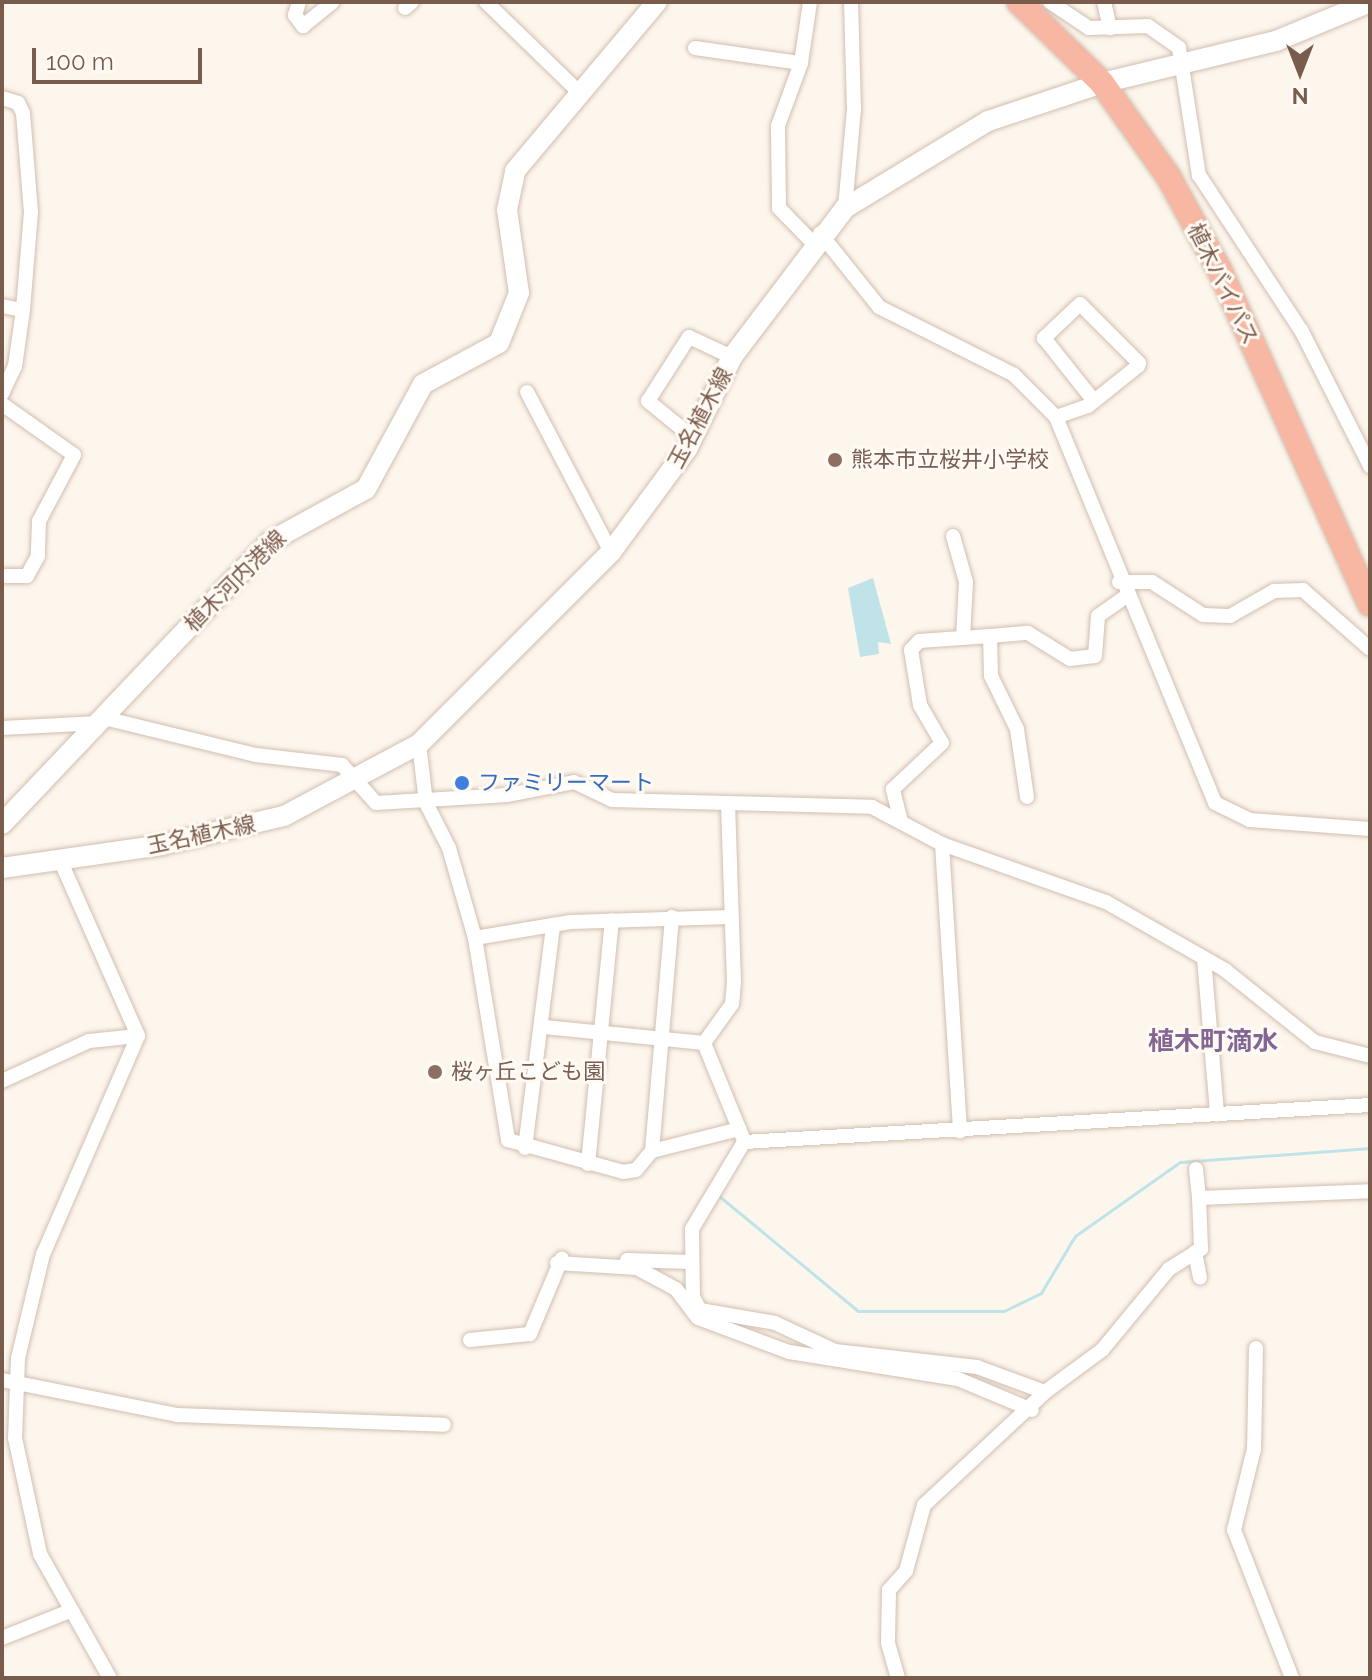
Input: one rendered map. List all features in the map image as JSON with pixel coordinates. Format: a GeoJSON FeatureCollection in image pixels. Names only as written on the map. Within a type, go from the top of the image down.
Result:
{"type":"FeatureCollection","features":[{"type":"Feature","properties":{"kind":"highway","name":"植木バイパス"},"geometry":{"type":"LineString","coordinates":[[1019,2],[1102,83],[1168,176],[1220,271],[1370,604]]}},
{"type":"Feature","properties":{"kind":"main road","name":"植木河内港線"},"geometry":{"type":"LineString","coordinates":[[2,824],[271,541],[366,489],[423,384],[499,343],[519,293],[509,187],[580,93],[657,2]]}},
{"type":"Feature","properties":{"kind":"main road","name":"玉名植木線"},"geometry":{"type":"LineString","coordinates":[[2,868],[61,862],[233,831],[360,779],[419,744],[611,552],[687,449],[732,357],[816,238],[845,208],[988,121],[1102,83],[1185,68],[1370,2]]}},
{"type":"Feature","properties":{"kind":"street"},"geometry":{"type":"LineString","coordinates":[[299,2],[295,15],[303,26],[333,2]]}},
{"type":"Feature","properties":{"kind":"street"},"geometry":{"type":"LineString","coordinates":[[486,2],[580,93]]}},
{"type":"Feature","properties":{"kind":"street"},"geometry":{"type":"LineString","coordinates":[[810,2],[801,63],[778,126],[779,208],[816,238],[879,307],[1014,375],[1056,417],[1125,597],[1215,803],[1250,820],[1370,829]]}},
{"type":"Feature","properties":{"kind":"street"},"geometry":{"type":"LineString","coordinates":[[845,208],[854,109],[851,2]]}},
{"type":"Feature","properties":{"kind":"street"},"geometry":{"type":"LineString","coordinates":[[1050,2],[1089,28],[1148,26],[1167,35],[1185,68],[1199,175],[1301,330],[1370,466]]}},
{"type":"Feature","properties":{"kind":"street"},"geometry":{"type":"LineString","coordinates":[[1104,2],[1110,28]]}},
{"type":"Feature","properties":{"kind":"street"},"geometry":{"type":"LineString","coordinates":[[695,48],[801,63]]}},
{"type":"Feature","properties":{"kind":"street"},"geometry":{"type":"LineString","coordinates":[[2,98],[18,103],[23,113],[31,212],[15,366],[2,394]]}},
{"type":"Feature","properties":{"kind":"street"},"geometry":{"type":"LineString","coordinates":[[1056,417],[1094,401],[1139,363],[1080,304],[1044,338],[1094,401]]}},
{"type":"Feature","properties":{"kind":"street"},"geometry":{"type":"LineString","coordinates":[[2,306],[23,310]]}},
{"type":"Feature","properties":{"kind":"street"},"geometry":{"type":"LineString","coordinates":[[681,428],[648,401],[689,337],[732,357]]}},
{"type":"Feature","properties":{"kind":"street"},"geometry":{"type":"LineString","coordinates":[[527,392],[611,552]]}},
{"type":"Feature","properties":{"kind":"street"},"geometry":{"type":"LineString","coordinates":[[2,404],[74,455],[39,521],[38,556],[27,576],[2,576]]}},
{"type":"Feature","properties":{"kind":"street"},"geometry":{"type":"LineString","coordinates":[[953,536],[966,582],[963,638]]}},
{"type":"Feature","properties":{"kind":"street"},"geometry":{"type":"LineString","coordinates":[[1119,582],[1152,582],[1203,615],[1217,616],[1230,616],[1274,591],[1303,590],[1370,649]]}},
{"type":"Feature","properties":{"kind":"street"},"geometry":{"type":"LineString","coordinates":[[903,825],[891,805],[893,789],[942,743],[920,705],[911,650],[919,641],[1028,633],[1070,659],[1095,656],[1098,616],[1125,597]]}},
{"type":"Feature","properties":{"kind":"street"},"geometry":{"type":"LineString","coordinates":[[990,636],[991,676],[1017,729],[1027,797]]}},
{"type":"Feature","properties":{"kind":"street"},"geometry":{"type":"LineString","coordinates":[[2,728],[101,721],[256,755],[342,765],[360,779],[376,803],[426,803],[574,782],[612,800],[872,807],[942,844],[1106,902],[1204,958],[1315,1042],[1370,1056]]}},
{"type":"Feature","properties":{"kind":"street"},"geometry":{"type":"LineString","coordinates":[[419,744],[426,803],[449,848],[475,938],[503,1125],[508,1140],[525,1148],[588,1164],[636,1170],[652,1151],[665,1037],[672,917]]}},
{"type":"Feature","properties":{"kind":"street"},"geometry":{"type":"LineString","coordinates":[[704,1043],[732,1004],[728,803]]}},
{"type":"Feature","properties":{"kind":"street"},"geometry":{"type":"LineString","coordinates":[[942,844],[960,1131]]}},
{"type":"Feature","properties":{"kind":"street"},"geometry":{"type":"LineString","coordinates":[[61,862],[138,1036],[43,1254],[9,1381],[25,1511],[72,1610],[110,1678]]}},
{"type":"Feature","properties":{"kind":"street"},"geometry":{"type":"LineString","coordinates":[[475,938],[553,925],[612,920],[730,917]]}},
{"type":"Feature","properties":{"kind":"street"},"geometry":{"type":"LineString","coordinates":[[588,1164],[612,920]]}},
{"type":"Feature","properties":{"kind":"street"},"geometry":{"type":"LineString","coordinates":[[525,1148],[544,1027],[553,925]]}},
{"type":"Feature","properties":{"kind":"street"},"geometry":{"type":"LineString","coordinates":[[1204,958],[1217,1114]]}},
{"type":"Feature","properties":{"kind":"street"},"geometry":{"type":"LineString","coordinates":[[544,1027],[704,1043]]}},
{"type":"Feature","properties":{"kind":"street"},"geometry":{"type":"LineString","coordinates":[[2,1081],[89,1041],[138,1036]]}},
{"type":"Feature","properties":{"kind":"street"},"geometry":{"type":"LineString","coordinates":[[704,1043],[742,1136]]}},
{"type":"Feature","properties":{"kind":"street"},"geometry":{"type":"LineString","coordinates":[[652,1151],[742,1136],[960,1131],[1370,1105]]}},
{"type":"Feature","properties":{"kind":"street"},"geometry":{"type":"LineString","coordinates":[[742,1136],[692,1229],[693,1297],[714,1315],[775,1323],[835,1351],[977,1367],[1045,1392]]}},
{"type":"Feature","properties":{"kind":"street"},"geometry":{"type":"LineString","coordinates":[[1196,1169],[1199,1198],[1195,1252],[1200,1278]]}},
{"type":"Feature","properties":{"kind":"street"},"geometry":{"type":"LineString","coordinates":[[1199,1198],[1370,1191]]}},
{"type":"Feature","properties":{"kind":"street"},"geometry":{"type":"LineString","coordinates":[[898,1678],[889,1656],[889,1590],[906,1571],[924,1505],[1032,1410],[1045,1392],[1102,1350],[1130,1308],[1195,1252]]}},
{"type":"Feature","properties":{"kind":"street"},"geometry":{"type":"LineString","coordinates":[[557,1263],[691,1262]]}},
{"type":"Feature","properties":{"kind":"street"},"geometry":{"type":"LineString","coordinates":[[470,1340],[530,1334],[557,1263]]}},
{"type":"Feature","properties":{"kind":"street"},"geometry":{"type":"LineString","coordinates":[[557,1263],[637,1268],[676,1289],[698,1318],[774,1346],[958,1379],[1032,1410]]}},
{"type":"Feature","properties":{"kind":"street"},"geometry":{"type":"LineString","coordinates":[[1256,1348],[1254,1449],[1234,1530],[1292,1678]]}},
{"type":"Feature","properties":{"kind":"street"},"geometry":{"type":"LineString","coordinates":[[9,1381],[193,1416],[444,1425]]}},
{"type":"Feature","properties":{"kind":"street"},"geometry":{"type":"LineString","coordinates":[[2,1638],[72,1610]]}},
{"type":"Feature","properties":{"kind":"water"},"geometry":{"type":"Polygon","coordinates":[[[873,578],[891,644],[878,642],[879,654],[860,657],[848,588],[873,578]]]}},
{"type":"Feature","properties":{"kind":"waterway"},"geometry":{"type":"LineString","coordinates":[[719,1196],[858,1311],[1004,1311],[1041,1293],[1075,1236],[1180,1162],[1370,1148]]}},
{"type":"Feature","properties":{"kind":"place","name":"熊本市立桜井小学校"},"geometry":{"type":"Point","coordinates":[835,460]}},
{"type":"Feature","properties":{"kind":"place","name":"ファミリーマート"},"geometry":{"type":"Point","coordinates":[462,783]}},
{"type":"Feature","properties":{"kind":"place","name":"桜ヶ丘こども園"},"geometry":{"type":"Point","coordinates":[435,1072]}},
{"type":"Feature","properties":{"kind":"district","name":"植木町滴水"},"geometry":{"type":"Point","coordinates":[1213,1042]}}]}
